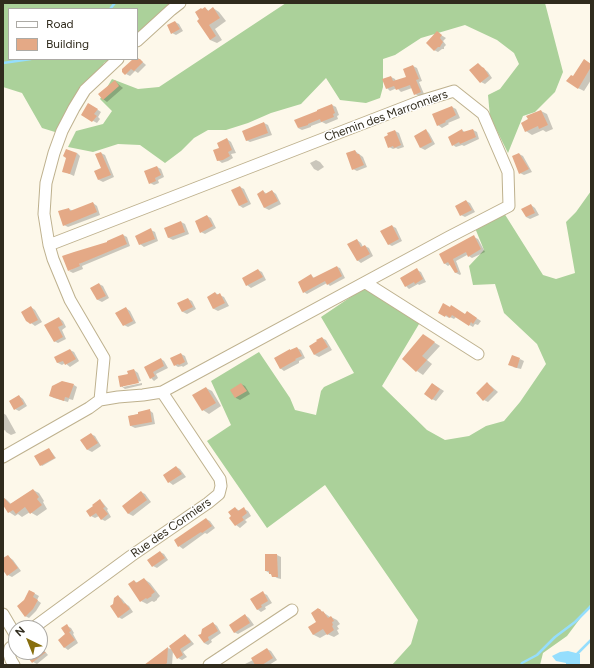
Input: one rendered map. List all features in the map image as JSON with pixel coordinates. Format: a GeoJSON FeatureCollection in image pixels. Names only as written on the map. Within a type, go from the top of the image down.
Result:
{"type":"FeatureCollection","features":[{"type":"Feature","properties":{"kind":"street"},"geometry":{"type":"LineString","coordinates":[[138,40],[180,3]]}},
{"type":"Feature","properties":{"kind":"street"},"geometry":{"type":"LineString","coordinates":[[100,400],[104,358],[70,300],[53,259],[44,214],[46,183],[62,131],[74,108],[86,90],[117,60]]}},
{"type":"Feature","properties":{"kind":"street","name":"Chemin des Marronniers"},"geometry":{"type":"LineString","coordinates":[[49,245],[421,100],[454,91],[483,114],[508,172],[509,206],[162,392]]}},
{"type":"Feature","properties":{"kind":"street"},"geometry":{"type":"LineString","coordinates":[[366,283],[478,354]]}},
{"type":"Feature","properties":{"kind":"street"},"geometry":{"type":"LineString","coordinates":[[3,458],[89,408],[100,400],[118,396],[143,395],[162,392]]}},
{"type":"Feature","properties":{"kind":"street","name":"Rue des Cormiers"},"geometry":{"type":"LineString","coordinates":[[45,620],[125,560],[208,503],[218,494],[221,486],[220,479],[162,392]]}},
{"type":"Feature","properties":{"kind":"street"},"geometry":{"type":"LineString","coordinates":[[209,665],[292,610]]}},
{"type":"Feature","properties":{"kind":"green space"},"geometry":{"type":"Polygon","coordinates":[[[3,3],[174,3],[138,34],[138,8],[8,8],[8,60],[108,60],[104,63],[70,123],[55,132],[42,128],[22,93],[3,87],[3,3]]]}},
{"type":"Feature","properties":{"kind":"green space"},"geometry":{"type":"Polygon","coordinates":[[[286,3],[545,3],[563,72],[555,92],[535,112],[523,116],[508,153],[490,117],[488,95],[500,89],[519,64],[514,53],[497,40],[465,25],[421,38],[395,55],[383,59],[383,87],[380,98],[366,103],[340,100],[326,78],[301,104],[271,113],[248,123],[226,130],[208,130],[194,138],[181,151],[165,163],[140,145],[118,144],[93,152],[68,147],[76,131],[103,124],[112,111],[100,99],[112,79],[138,89],[159,87],[286,3]]]}},
{"type":"Feature","properties":{"kind":"green space"},"geometry":{"type":"Polygon","coordinates":[[[591,191],[591,604],[567,636],[543,653],[540,665],[392,665],[411,644],[418,620],[325,485],[267,528],[207,441],[231,425],[211,381],[259,352],[290,398],[295,410],[316,415],[321,391],[324,387],[354,373],[321,317],[367,286],[422,319],[382,386],[427,430],[445,440],[469,436],[486,426],[504,421],[520,402],[546,364],[537,344],[504,313],[495,284],[473,285],[469,266],[484,250],[475,228],[504,213],[543,275],[556,279],[575,273],[566,222],[576,212],[591,191]]]}},
{"type":"Feature","properties":{"kind":"water"},"geometry":{"type":"Polygon","coordinates":[[[568,651],[580,654],[580,665],[566,665],[566,663],[556,661],[552,656],[560,652],[568,651]]]}},
{"type":"Feature","properties":{"kind":"building"},"geometry":{"type":"Polygon","coordinates":[[[205,7],[208,11],[213,7],[220,18],[209,25],[216,36],[210,40],[197,21],[199,19],[195,12],[205,7]]]}},
{"type":"Feature","properties":{"kind":"building"},"geometry":{"type":"Polygon","coordinates":[[[175,21],[180,29],[171,34],[167,25],[175,21]]]}},
{"type":"Feature","properties":{"kind":"building"},"geometry":{"type":"Polygon","coordinates":[[[437,31],[442,35],[440,38],[443,42],[440,47],[434,51],[426,43],[437,31]]]}},
{"type":"Feature","properties":{"kind":"building"},"geometry":{"type":"Polygon","coordinates":[[[140,59],[143,62],[134,71],[131,69],[125,75],[122,72],[122,69],[132,60],[140,59]]]}},
{"type":"Feature","properties":{"kind":"building"},"geometry":{"type":"Polygon","coordinates":[[[584,59],[591,64],[591,67],[578,89],[566,81],[571,75],[573,76],[584,59]]]}},
{"type":"Feature","properties":{"kind":"building"},"geometry":{"type":"Polygon","coordinates":[[[478,63],[484,68],[489,76],[480,83],[469,70],[478,63]]]}},
{"type":"Feature","properties":{"kind":"building"},"geometry":{"type":"Polygon","coordinates":[[[413,65],[419,79],[416,80],[421,92],[414,95],[410,85],[396,90],[394,86],[386,89],[382,79],[391,76],[393,81],[406,77],[403,69],[413,65]]]}},
{"type":"Feature","properties":{"kind":"building"},"geometry":{"type":"Polygon","coordinates":[[[115,80],[119,86],[103,100],[98,94],[115,80]]]}},
{"type":"Feature","properties":{"kind":"building"},"geometry":{"type":"Polygon","coordinates":[[[88,103],[98,109],[94,114],[97,116],[92,122],[81,115],[88,103]]]}},
{"type":"Feature","properties":{"kind":"building"},"geometry":{"type":"Polygon","coordinates":[[[332,104],[335,113],[333,114],[334,117],[321,122],[320,119],[298,128],[294,120],[332,104]]]}},
{"type":"Feature","properties":{"kind":"building"},"geometry":{"type":"Polygon","coordinates":[[[452,106],[456,115],[437,126],[432,114],[452,106]]]}},
{"type":"Feature","properties":{"kind":"building"},"geometry":{"type":"Polygon","coordinates":[[[541,110],[548,125],[539,129],[538,126],[525,132],[521,123],[528,119],[526,116],[541,110]]]}},
{"type":"Feature","properties":{"kind":"building"},"geometry":{"type":"Polygon","coordinates":[[[264,122],[268,133],[246,141],[242,131],[264,122]]]}},
{"type":"Feature","properties":{"kind":"building"},"geometry":{"type":"Polygon","coordinates":[[[426,129],[432,142],[420,148],[414,136],[426,129]]]}},
{"type":"Feature","properties":{"kind":"building"},"geometry":{"type":"Polygon","coordinates":[[[462,129],[463,132],[473,129],[476,137],[460,144],[459,142],[452,146],[448,137],[462,129]]]}},
{"type":"Feature","properties":{"kind":"building"},"geometry":{"type":"Polygon","coordinates":[[[395,130],[401,145],[394,148],[393,146],[388,148],[384,137],[388,135],[387,133],[395,130]]]}},
{"type":"Feature","properties":{"kind":"building"},"geometry":{"type":"Polygon","coordinates":[[[227,138],[232,150],[228,152],[230,156],[223,160],[217,161],[213,150],[219,148],[217,143],[227,138]]]}},
{"type":"Feature","properties":{"kind":"building"},"geometry":{"type":"Polygon","coordinates":[[[66,149],[77,153],[70,174],[62,172],[66,158],[63,156],[66,149]]]}},
{"type":"Feature","properties":{"kind":"building"},"geometry":{"type":"Polygon","coordinates":[[[355,150],[357,154],[359,154],[364,165],[352,170],[346,153],[355,150]]]}},
{"type":"Feature","properties":{"kind":"building"},"geometry":{"type":"Polygon","coordinates":[[[101,152],[111,175],[98,180],[94,171],[101,168],[95,154],[101,152]]]}},
{"type":"Feature","properties":{"kind":"building"},"geometry":{"type":"Polygon","coordinates":[[[519,153],[529,169],[519,174],[512,156],[519,153]]]}},
{"type":"Feature","properties":{"kind":"building"},"geometry":{"type":"Polygon","coordinates":[[[157,166],[161,175],[155,178],[156,181],[149,184],[144,171],[157,166]]]}},
{"type":"Feature","properties":{"kind":"building"},"geometry":{"type":"Polygon","coordinates":[[[240,186],[248,202],[239,206],[231,190],[240,186]]]}},
{"type":"Feature","properties":{"kind":"building"},"geometry":{"type":"Polygon","coordinates":[[[263,190],[265,194],[272,190],[278,201],[264,208],[257,194],[263,190]]]}},
{"type":"Feature","properties":{"kind":"building"},"geometry":{"type":"Polygon","coordinates":[[[466,200],[472,210],[460,216],[455,206],[466,200]]]}},
{"type":"Feature","properties":{"kind":"building"},"geometry":{"type":"Polygon","coordinates":[[[93,202],[97,212],[63,226],[58,211],[69,208],[70,211],[93,202]]]}},
{"type":"Feature","properties":{"kind":"building"},"geometry":{"type":"Polygon","coordinates":[[[531,204],[535,213],[526,217],[521,209],[531,204]]]}},
{"type":"Feature","properties":{"kind":"building"},"geometry":{"type":"Polygon","coordinates":[[[207,215],[213,226],[200,233],[195,221],[207,215]]]}},
{"type":"Feature","properties":{"kind":"building"},"geometry":{"type":"Polygon","coordinates":[[[181,221],[185,232],[168,238],[164,228],[181,221]]]}},
{"type":"Feature","properties":{"kind":"building"},"geometry":{"type":"Polygon","coordinates":[[[392,225],[399,239],[388,245],[380,231],[392,225]]]}},
{"type":"Feature","properties":{"kind":"building"},"geometry":{"type":"Polygon","coordinates":[[[151,228],[155,239],[139,245],[135,236],[151,228]]]}},
{"type":"Feature","properties":{"kind":"building"},"geometry":{"type":"Polygon","coordinates":[[[123,234],[127,244],[79,264],[80,266],[68,271],[62,256],[107,242],[123,234]]]}},
{"type":"Feature","properties":{"kind":"building"},"geometry":{"type":"Polygon","coordinates":[[[474,235],[481,249],[468,257],[466,252],[453,259],[458,272],[455,273],[448,262],[444,264],[439,254],[474,235]]]}},
{"type":"Feature","properties":{"kind":"building"},"geometry":{"type":"Polygon","coordinates":[[[357,239],[361,247],[365,245],[370,254],[357,261],[347,244],[357,239]]]}},
{"type":"Feature","properties":{"kind":"building"},"geometry":{"type":"Polygon","coordinates":[[[337,266],[342,276],[327,285],[325,281],[303,293],[298,282],[311,274],[313,278],[337,266]]]}},
{"type":"Feature","properties":{"kind":"building"},"geometry":{"type":"Polygon","coordinates":[[[417,268],[423,279],[415,284],[414,282],[405,287],[400,278],[417,268]]]}},
{"type":"Feature","properties":{"kind":"building"},"geometry":{"type":"Polygon","coordinates":[[[258,269],[263,277],[246,286],[242,278],[258,269]]]}},
{"type":"Feature","properties":{"kind":"building"},"geometry":{"type":"Polygon","coordinates":[[[99,283],[106,296],[97,300],[90,288],[99,283]]]}},
{"type":"Feature","properties":{"kind":"building"},"geometry":{"type":"Polygon","coordinates":[[[215,292],[217,295],[220,293],[225,303],[213,309],[207,297],[215,292]]]}},
{"type":"Feature","properties":{"kind":"building"},"geometry":{"type":"Polygon","coordinates":[[[188,298],[193,307],[182,312],[177,303],[188,298]]]}},
{"type":"Feature","properties":{"kind":"building"},"geometry":{"type":"Polygon","coordinates":[[[443,303],[450,307],[451,305],[465,314],[467,311],[477,318],[473,324],[471,322],[469,326],[452,315],[450,318],[446,315],[445,317],[438,313],[443,303]]]}},
{"type":"Feature","properties":{"kind":"building"},"geometry":{"type":"Polygon","coordinates":[[[31,306],[38,320],[30,324],[26,321],[21,312],[31,306]]]}},
{"type":"Feature","properties":{"kind":"building"},"geometry":{"type":"Polygon","coordinates":[[[126,307],[133,321],[123,326],[115,313],[126,307]]]}},
{"type":"Feature","properties":{"kind":"building"},"geometry":{"type":"Polygon","coordinates":[[[59,317],[63,325],[58,327],[63,337],[54,342],[44,325],[59,317]]]}},
{"type":"Feature","properties":{"kind":"building"},"geometry":{"type":"Polygon","coordinates":[[[423,334],[435,342],[422,356],[427,360],[416,372],[402,359],[423,334]]]}},
{"type":"Feature","properties":{"kind":"building"},"geometry":{"type":"Polygon","coordinates":[[[322,337],[328,347],[314,355],[309,346],[322,337]]]}},
{"type":"Feature","properties":{"kind":"building"},"geometry":{"type":"Polygon","coordinates":[[[297,347],[302,356],[280,369],[274,358],[290,349],[297,347]]]}},
{"type":"Feature","properties":{"kind":"building"},"geometry":{"type":"Polygon","coordinates":[[[70,349],[76,359],[65,365],[63,361],[57,363],[54,357],[70,349]]]}},
{"type":"Feature","properties":{"kind":"building"},"geometry":{"type":"Polygon","coordinates":[[[181,353],[185,362],[174,366],[170,358],[181,353]]]}},
{"type":"Feature","properties":{"kind":"building"},"geometry":{"type":"Polygon","coordinates":[[[512,355],[520,358],[517,368],[508,365],[512,355]]]}},
{"type":"Feature","properties":{"kind":"building"},"geometry":{"type":"Polygon","coordinates":[[[161,358],[164,366],[153,372],[155,376],[150,379],[144,367],[161,358]]]}},
{"type":"Feature","properties":{"kind":"building"},"geometry":{"type":"Polygon","coordinates":[[[134,369],[139,383],[120,387],[118,376],[128,374],[127,371],[134,369]]]}},
{"type":"Feature","properties":{"kind":"building"},"geometry":{"type":"Polygon","coordinates":[[[62,381],[74,384],[69,398],[65,397],[64,401],[49,396],[52,386],[62,381]]]}},
{"type":"Feature","properties":{"kind":"building"},"geometry":{"type":"Polygon","coordinates":[[[487,382],[494,390],[483,401],[476,393],[487,382]]]}},
{"type":"Feature","properties":{"kind":"building"},"geometry":{"type":"Polygon","coordinates":[[[241,383],[247,391],[235,398],[230,390],[241,383]]]}},
{"type":"Feature","properties":{"kind":"building"},"geometry":{"type":"Polygon","coordinates":[[[432,383],[440,389],[432,400],[424,394],[432,383]]]}},
{"type":"Feature","properties":{"kind":"building"},"geometry":{"type":"Polygon","coordinates":[[[206,387],[216,403],[202,411],[192,395],[206,387]]]}},
{"type":"Feature","properties":{"kind":"building"},"geometry":{"type":"Polygon","coordinates":[[[19,395],[24,404],[14,410],[9,401],[19,395]]]}},
{"type":"Feature","properties":{"kind":"building"},"geometry":{"type":"Polygon","coordinates":[[[150,409],[152,422],[130,426],[128,416],[150,409]]]}},
{"type":"Feature","properties":{"kind":"building"},"geometry":{"type":"Polygon","coordinates":[[[91,433],[98,443],[87,450],[80,440],[91,433]]]}},
{"type":"Feature","properties":{"kind":"building"},"geometry":{"type":"Polygon","coordinates":[[[49,448],[55,458],[40,466],[34,456],[49,448]]]}},
{"type":"Feature","properties":{"kind":"building"},"geometry":{"type":"Polygon","coordinates":[[[176,466],[182,474],[168,483],[163,475],[176,466]]]}},
{"type":"Feature","properties":{"kind":"building"},"geometry":{"type":"Polygon","coordinates":[[[33,489],[39,497],[37,499],[42,505],[30,514],[25,507],[16,514],[13,510],[8,513],[3,505],[3,497],[10,504],[33,489]]]}},
{"type":"Feature","properties":{"kind":"building"},"geometry":{"type":"Polygon","coordinates":[[[141,491],[147,500],[128,514],[122,506],[141,491]]]}},
{"type":"Feature","properties":{"kind":"building"},"geometry":{"type":"Polygon","coordinates":[[[100,499],[105,507],[103,508],[108,514],[101,520],[96,513],[90,517],[86,511],[100,499]]]}},
{"type":"Feature","properties":{"kind":"building"},"geometry":{"type":"Polygon","coordinates":[[[235,507],[238,511],[244,507],[247,513],[242,517],[244,520],[235,526],[229,518],[231,516],[228,512],[235,507]]]}},
{"type":"Feature","properties":{"kind":"building"},"geometry":{"type":"Polygon","coordinates":[[[206,518],[212,526],[178,547],[174,540],[206,518]]]}},
{"type":"Feature","properties":{"kind":"building"},"geometry":{"type":"Polygon","coordinates":[[[160,551],[165,558],[152,567],[147,560],[160,551]]]}},
{"type":"Feature","properties":{"kind":"building"},"geometry":{"type":"Polygon","coordinates":[[[265,554],[277,554],[278,577],[272,577],[271,574],[269,574],[269,571],[265,571],[265,554]]]}},
{"type":"Feature","properties":{"kind":"building"},"geometry":{"type":"Polygon","coordinates":[[[8,555],[18,568],[7,576],[3,570],[3,558],[8,555]]]}},
{"type":"Feature","properties":{"kind":"building"},"geometry":{"type":"Polygon","coordinates":[[[144,578],[155,592],[151,595],[152,596],[140,602],[128,584],[134,580],[136,583],[144,578]]]}},
{"type":"Feature","properties":{"kind":"building"},"geometry":{"type":"Polygon","coordinates":[[[29,590],[35,593],[33,597],[38,600],[33,609],[25,617],[17,606],[24,600],[29,590]]]}},
{"type":"Feature","properties":{"kind":"building"},"geometry":{"type":"Polygon","coordinates":[[[263,591],[268,601],[261,605],[262,607],[257,610],[250,599],[263,591]]]}},
{"type":"Feature","properties":{"kind":"building"},"geometry":{"type":"Polygon","coordinates":[[[118,595],[124,604],[125,603],[130,609],[118,618],[110,606],[113,604],[114,598],[118,595]]]}},
{"type":"Feature","properties":{"kind":"building"},"geometry":{"type":"Polygon","coordinates":[[[318,608],[322,612],[323,611],[328,618],[331,616],[334,621],[332,622],[332,626],[334,630],[327,635],[323,629],[313,635],[308,627],[316,622],[311,613],[318,608]]]}},
{"type":"Feature","properties":{"kind":"building"},"geometry":{"type":"Polygon","coordinates":[[[245,614],[250,623],[234,633],[229,625],[245,614]]]}},
{"type":"Feature","properties":{"kind":"building"},"geometry":{"type":"Polygon","coordinates":[[[213,622],[218,631],[208,637],[209,640],[204,643],[198,635],[201,634],[202,629],[213,622]]]}},
{"type":"Feature","properties":{"kind":"building"},"geometry":{"type":"Polygon","coordinates":[[[67,624],[71,631],[69,632],[75,640],[64,648],[58,640],[65,634],[61,628],[67,624]]]}},
{"type":"Feature","properties":{"kind":"building"},"geometry":{"type":"Polygon","coordinates":[[[185,634],[191,642],[180,649],[183,655],[177,659],[169,646],[185,634]]]}},
{"type":"Feature","properties":{"kind":"building"},"geometry":{"type":"Polygon","coordinates":[[[168,647],[167,663],[165,665],[144,665],[168,647]]]}},
{"type":"Feature","properties":{"kind":"building"},"geometry":{"type":"Polygon","coordinates":[[[267,648],[273,658],[262,665],[255,665],[251,658],[267,648]]]}},
{"type":"Feature","properties":{"kind":"waterway"},"geometry":{"type":"LineString","coordinates":[[111,8],[115,3]]}},
{"type":"Feature","properties":{"kind":"waterway"},"geometry":{"type":"LineString","coordinates":[[3,63],[24,60]]}},
{"type":"Feature","properties":{"kind":"waterway"},"geometry":{"type":"LineString","coordinates":[[521,665],[537,655],[555,637],[575,622],[591,606]]}},
{"type":"Feature","properties":{"kind":"waterway"},"geometry":{"type":"LineString","coordinates":[[576,655],[591,640]]}}]}
